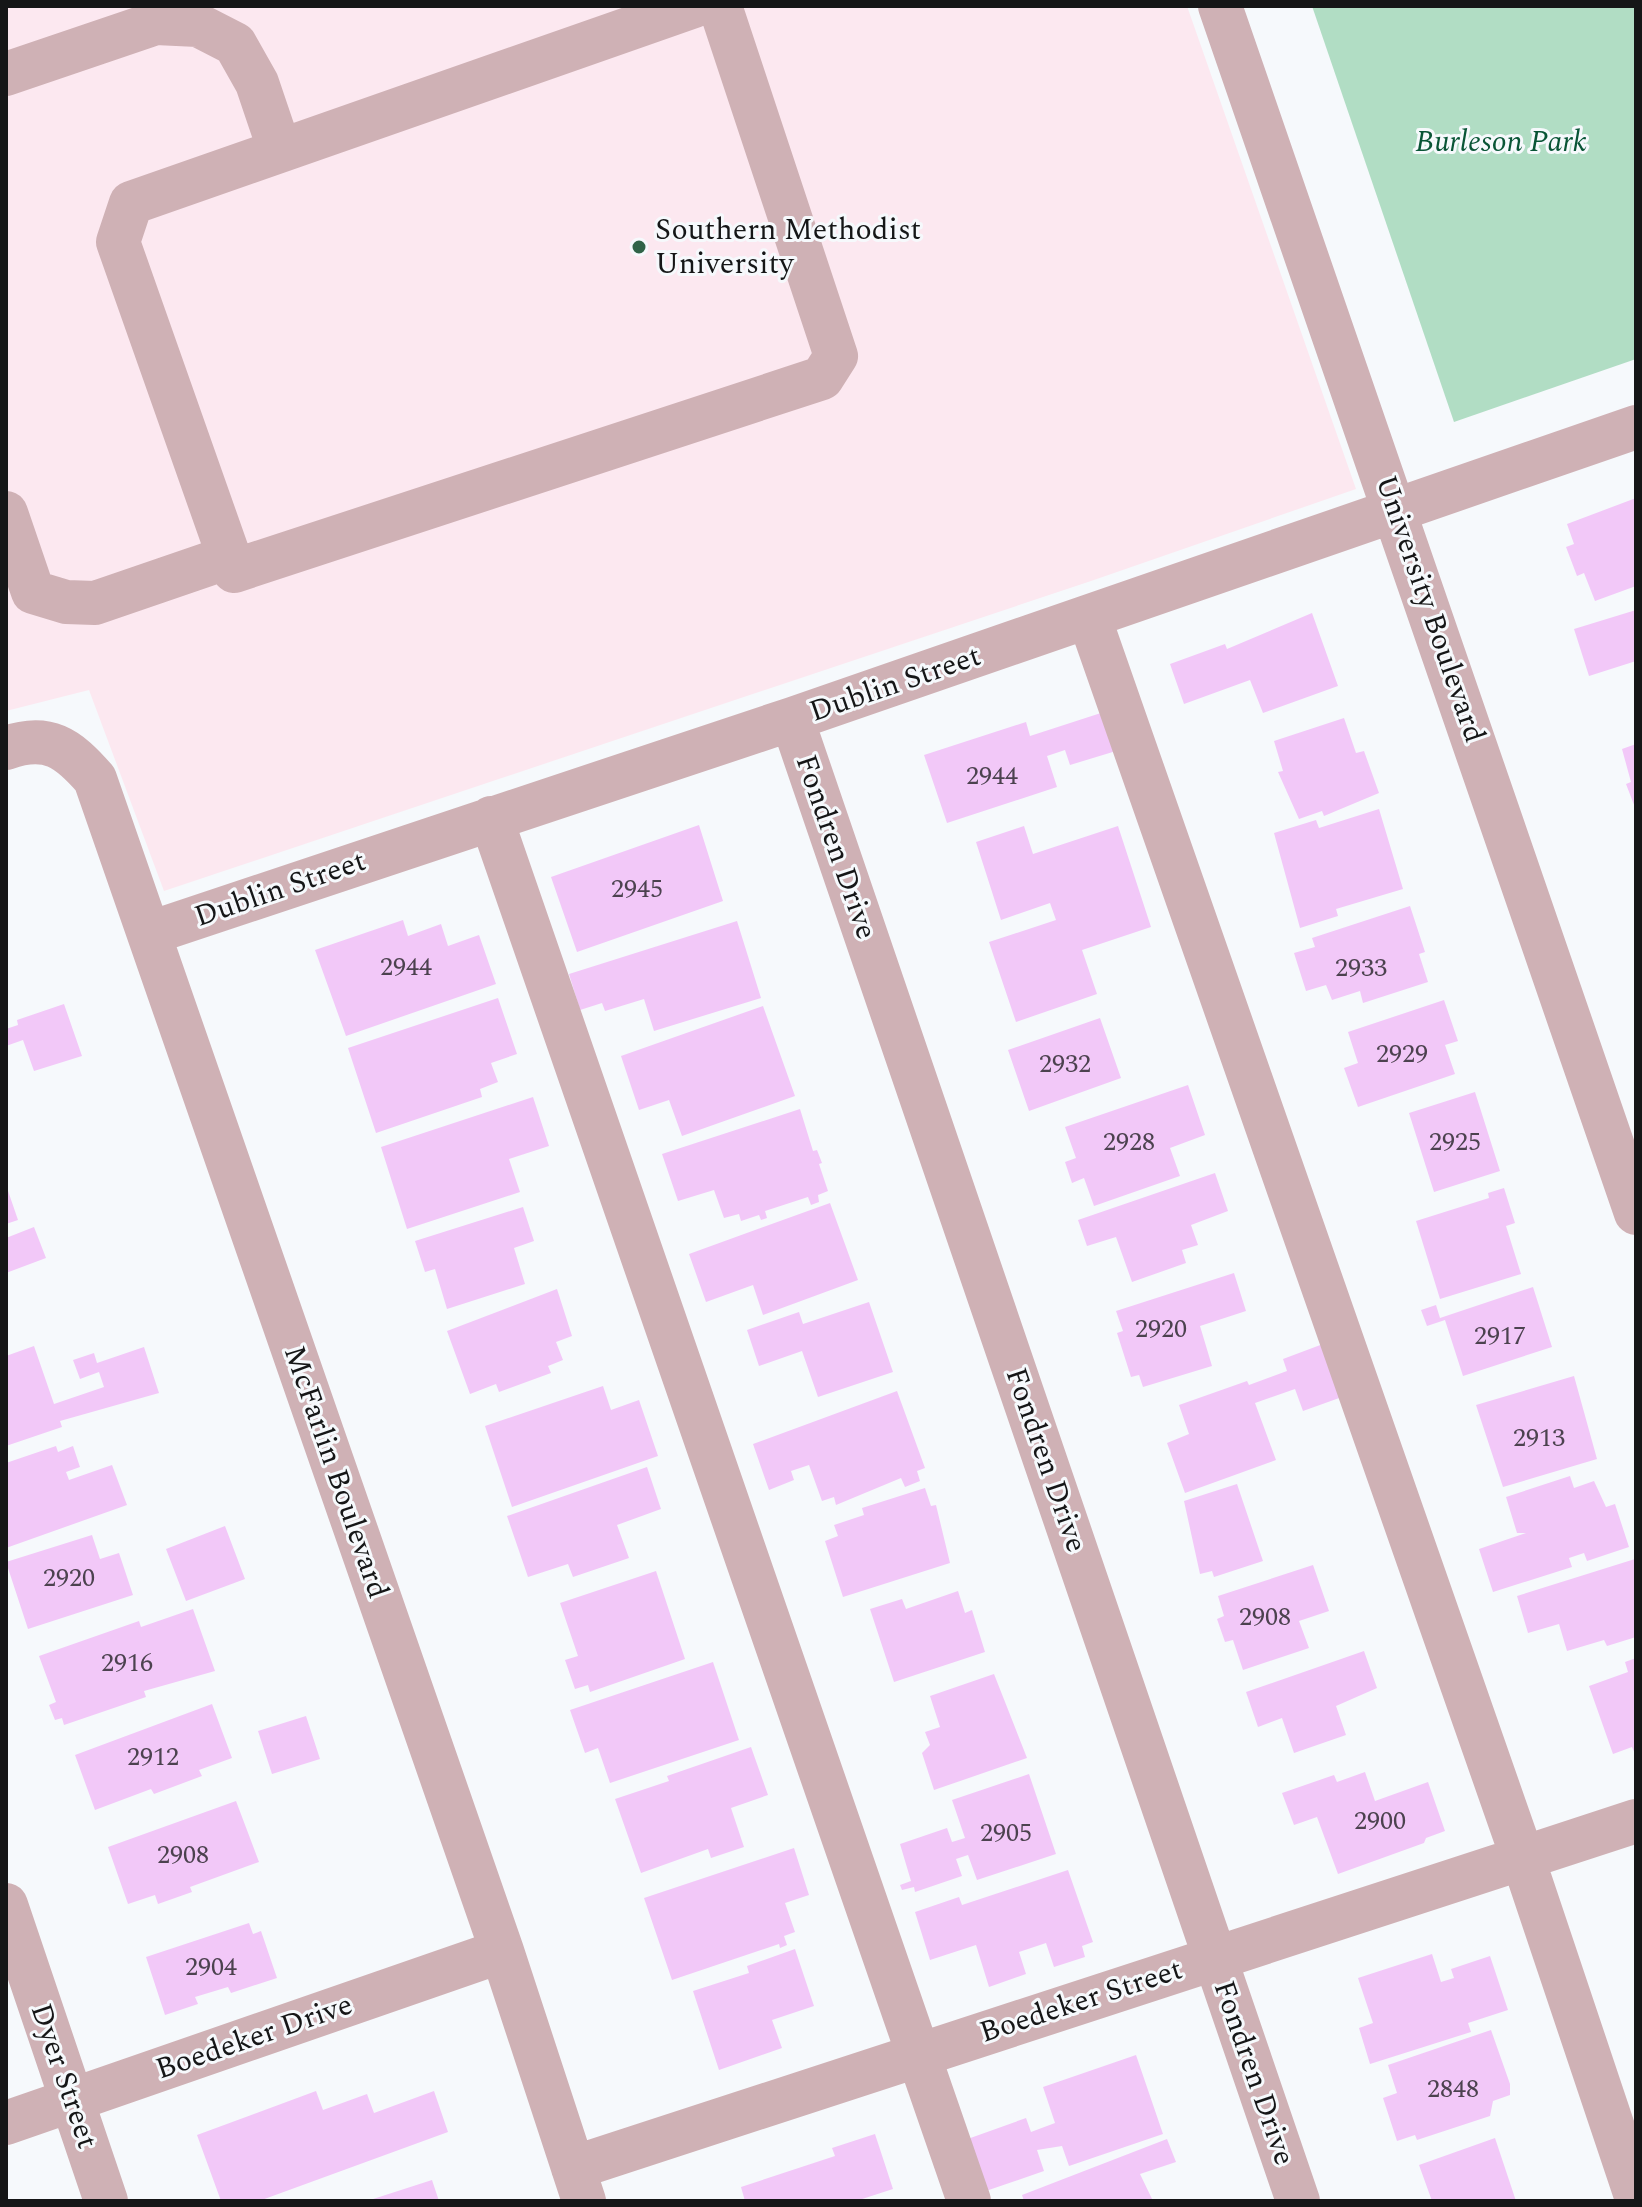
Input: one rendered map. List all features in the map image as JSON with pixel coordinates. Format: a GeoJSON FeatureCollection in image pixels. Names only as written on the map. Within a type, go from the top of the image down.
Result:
{"type":"FeatureCollection","features":[{"type":"Feature","properties":{"kind":"street"},"geometry":{"type":"LineString","coordinates":[[694,6],[131,203],[118,242],[234,571],[822,378],[836,356],[720,6]]}},
{"type":"Feature","properties":{"kind":"street","name":"University Boulevard"},"geometry":{"type":"LineString","coordinates":[[1220,6],[1396,509],[1636,1213]]}},
{"type":"Feature","properties":{"kind":"street"},"geometry":{"type":"LineString","coordinates":[[6,74],[156,23],[198,25],[235,44],[257,83],[280,151]]}},
{"type":"Feature","properties":{"kind":"street","name":"Dublin Street"},"geometry":{"type":"LineString","coordinates":[[150,933],[792,719],[1636,427]]}},
{"type":"Feature","properties":{"kind":"street"},"geometry":{"type":"LineString","coordinates":[[6,513],[33,592],[66,602],[95,603],[229,557]]}},
{"type":"Feature","properties":{"kind":"street"},"geometry":{"type":"LineString","coordinates":[[1089,617],[1523,1859],[1636,2196]]}},
{"type":"Feature","properties":{"kind":"street","name":"Fondren Drive"},"geometry":{"type":"LineString","coordinates":[[792,719],[1298,2201]]}},
{"type":"Feature","properties":{"kind":"street","name":"McFarlin Boulevard"},"geometry":{"type":"LineString","coordinates":[[6,748],[23,742],[49,743],[71,752],[95,779],[502,1951],[578,2184]]}},
{"type":"Feature","properties":{"kind":"street"},"geometry":{"type":"LineString","coordinates":[[491,818],[969,2201]]}},
{"type":"Feature","properties":{"kind":"street","name":"Boedeker Street"},"geometry":{"type":"LineString","coordinates":[[578,2184],[920,2054],[1636,1821]]}},
{"type":"Feature","properties":{"kind":"street","name":"Dyer Street"},"geometry":{"type":"LineString","coordinates":[[6,1905],[106,2201]]}},
{"type":"Feature","properties":{"kind":"street","name":"Boedeker Drive"},"geometry":{"type":"LineString","coordinates":[[6,2123],[502,1951]]}},
{"type":"Feature","properties":{"kind":"shaded area","name":"Southern Methodist University"},"geometry":{"type":"Polygon","coordinates":[[[6,6],[1187,6],[1356,489],[1091,581],[164,891],[89,690],[6,711],[6,6]]]}},
{"type":"Feature","properties":{"kind":"green space","name":"Burleson Park"},"geometry":{"type":"Polygon","coordinates":[[[1312,6],[1636,6],[1636,359],[1454,422],[1312,6]]]}},
{"type":"Feature","properties":{"kind":"building"},"geometry":{"type":"Polygon","coordinates":[[[1636,498],[1636,586],[1595,601],[1584,573],[1577,576],[1566,547],[1574,544],[1567,524],[1636,498]]]}},
{"type":"Feature","properties":{"kind":"building"},"geometry":{"type":"Polygon","coordinates":[[[1636,610],[1636,661],[1589,676],[1574,629],[1636,610]]]}},
{"type":"Feature","properties":{"kind":"building"},"geometry":{"type":"Polygon","coordinates":[[[1312,613],[1338,686],[1263,713],[1250,680],[1184,704],[1170,664],[1225,644],[1227,649],[1312,613]]]}},
{"type":"Feature","properties":{"kind":"building"},"geometry":{"type":"Polygon","coordinates":[[[1104,712],[1116,751],[1070,765],[1065,750],[1047,756],[1057,787],[947,823],[924,755],[1026,722],[1030,736],[1104,712]]]}},
{"type":"Feature","properties":{"kind":"building"},"geometry":{"type":"Polygon","coordinates":[[[1344,718],[1356,753],[1364,751],[1379,793],[1324,816],[1322,811],[1299,819],[1278,772],[1283,771],[1274,741],[1344,718]]]}},
{"type":"Feature","properties":{"kind":"building"},"geometry":{"type":"Polygon","coordinates":[[[1636,744],[1636,810],[1626,784],[1631,782],[1622,749],[1636,744]]]}},
{"type":"Feature","properties":{"kind":"building"},"geometry":{"type":"Polygon","coordinates":[[[1379,809],[1403,889],[1336,909],[1338,916],[1300,928],[1274,833],[1316,820],[1319,828],[1379,809]]]}},
{"type":"Feature","properties":{"kind":"building"},"geometry":{"type":"Polygon","coordinates":[[[699,825],[723,901],[577,952],[551,877],[699,825]]]}},
{"type":"Feature","properties":{"kind":"building"},"geometry":{"type":"Polygon","coordinates":[[[1024,826],[1033,854],[1118,826],[1151,927],[1082,950],[1097,994],[1016,1022],[989,942],[1056,920],[1050,903],[1001,920],[976,842],[1024,826]]]}},
{"type":"Feature","properties":{"kind":"building"},"geometry":{"type":"Polygon","coordinates":[[[1410,906],[1425,952],[1419,954],[1428,982],[1363,1003],[1360,991],[1332,1000],[1326,985],[1306,991],[1294,953],[1315,947],[1312,938],[1410,906]]]}},
{"type":"Feature","properties":{"kind":"building"},"geometry":{"type":"Polygon","coordinates":[[[403,920],[408,936],[441,924],[448,946],[479,935],[496,984],[346,1036],[315,950],[403,920]]]}},
{"type":"Feature","properties":{"kind":"building"},"geometry":{"type":"Polygon","coordinates":[[[737,921],[761,998],[654,1031],[644,999],[605,1011],[602,1003],[580,1010],[569,974],[737,921]]]}},
{"type":"Feature","properties":{"kind":"building"},"geometry":{"type":"Polygon","coordinates":[[[498,998],[517,1054],[491,1063],[498,1082],[480,1089],[482,1097],[376,1133],[348,1048],[498,998]]]}},
{"type":"Feature","properties":{"kind":"building"},"geometry":{"type":"Polygon","coordinates":[[[1444,1000],[1458,1041],[1445,1045],[1455,1074],[1358,1107],[1344,1068],[1358,1063],[1348,1032],[1444,1000]]]}},
{"type":"Feature","properties":{"kind":"building"},"geometry":{"type":"Polygon","coordinates":[[[64,1004],[82,1056],[34,1071],[23,1040],[6,1046],[6,1029],[18,1025],[17,1020],[64,1004]]]}},
{"type":"Feature","properties":{"kind":"building"},"geometry":{"type":"Polygon","coordinates":[[[763,1006],[795,1096],[682,1136],[669,1100],[639,1110],[621,1056],[763,1006]]]}},
{"type":"Feature","properties":{"kind":"building"},"geometry":{"type":"Polygon","coordinates":[[[1100,1018],[1121,1078],[1029,1111],[1008,1050],[1100,1018]]]}},
{"type":"Feature","properties":{"kind":"building"},"geometry":{"type":"Polygon","coordinates":[[[1188,1085],[1205,1135],[1170,1148],[1180,1176],[1094,1206],[1084,1178],[1072,1183],[1065,1162],[1076,1158],[1065,1127],[1188,1085]]]}},
{"type":"Feature","properties":{"kind":"building"},"geometry":{"type":"Polygon","coordinates":[[[1475,1092],[1500,1171],[1434,1192],[1409,1113],[1475,1092]]]}},
{"type":"Feature","properties":{"kind":"building"},"geometry":{"type":"Polygon","coordinates":[[[533,1097],[549,1146],[509,1159],[520,1192],[407,1229],[381,1147],[533,1097]]]}},
{"type":"Feature","properties":{"kind":"building"},"geometry":{"type":"Polygon","coordinates":[[[800,1109],[813,1151],[817,1150],[822,1163],[819,1164],[828,1191],[818,1195],[819,1202],[811,1205],[808,1197],[765,1211],[767,1218],[761,1220],[759,1215],[741,1221],[739,1214],[724,1218],[714,1190],[678,1201],[662,1154],[800,1109]]]}},
{"type":"Feature","properties":{"kind":"building"},"geometry":{"type":"Polygon","coordinates":[[[1215,1173],[1228,1211],[1191,1225],[1198,1245],[1182,1250],[1186,1263],[1132,1282],[1116,1237],[1087,1246],[1078,1220],[1215,1173]]]}},
{"type":"Feature","properties":{"kind":"building"},"geometry":{"type":"Polygon","coordinates":[[[6,1185],[18,1220],[6,1224],[6,1185]]]}},
{"type":"Feature","properties":{"kind":"building"},"geometry":{"type":"Polygon","coordinates":[[[1504,1188],[1515,1223],[1506,1226],[1521,1274],[1440,1299],[1416,1221],[1489,1198],[1488,1193],[1504,1188]]]}},
{"type":"Feature","properties":{"kind":"building"},"geometry":{"type":"Polygon","coordinates":[[[830,1203],[858,1280],[763,1315],[753,1285],[706,1302],[689,1254],[830,1203]]]}},
{"type":"Feature","properties":{"kind":"building"},"geometry":{"type":"Polygon","coordinates":[[[523,1207],[534,1241],[514,1248],[525,1284],[447,1309],[435,1269],[425,1272],[415,1241],[523,1207]]]}},
{"type":"Feature","properties":{"kind":"building"},"geometry":{"type":"Polygon","coordinates":[[[34,1227],[46,1258],[6,1273],[6,1238],[34,1227]]]}},
{"type":"Feature","properties":{"kind":"building"},"geometry":{"type":"Polygon","coordinates":[[[1234,1273],[1246,1311],[1200,1326],[1212,1366],[1143,1387],[1139,1375],[1131,1377],[1117,1333],[1123,1331],[1116,1311],[1234,1273]]]}},
{"type":"Feature","properties":{"kind":"building"},"geometry":{"type":"Polygon","coordinates":[[[1533,1287],[1552,1347],[1463,1376],[1445,1320],[1427,1326],[1421,1310],[1436,1305],[1440,1318],[1533,1287]]]}},
{"type":"Feature","properties":{"kind":"building"},"geometry":{"type":"Polygon","coordinates":[[[557,1289],[572,1336],[556,1342],[563,1360],[548,1366],[551,1373],[499,1392],[496,1384],[470,1394],[447,1331],[557,1289]]]}},
{"type":"Feature","properties":{"kind":"building"},"geometry":{"type":"Polygon","coordinates":[[[869,1302],[893,1372],[818,1397],[802,1351],[759,1366],[747,1330],[799,1312],[803,1324],[869,1302]]]}},
{"type":"Feature","properties":{"kind":"building"},"geometry":{"type":"Polygon","coordinates":[[[1323,1344],[1342,1397],[1303,1411],[1295,1389],[1255,1403],[1276,1460],[1185,1493],[1167,1443],[1189,1434],[1179,1405],[1247,1381],[1249,1385],[1287,1371],[1283,1359],[1323,1344]]]}},
{"type":"Feature","properties":{"kind":"building"},"geometry":{"type":"Polygon","coordinates":[[[34,1346],[54,1404],[104,1387],[99,1372],[80,1379],[73,1360],[94,1353],[97,1363],[144,1347],[159,1393],[60,1421],[62,1427],[6,1446],[6,1356],[34,1346]]]}},
{"type":"Feature","properties":{"kind":"building"},"geometry":{"type":"Polygon","coordinates":[[[1574,1376],[1597,1459],[1503,1487],[1476,1405],[1574,1376]]]}},
{"type":"Feature","properties":{"kind":"building"},"geometry":{"type":"Polygon","coordinates":[[[603,1386],[611,1410],[639,1400],[658,1456],[512,1507],[485,1426],[603,1386]]]}},
{"type":"Feature","properties":{"kind":"building"},"geometry":{"type":"Polygon","coordinates":[[[897,1391],[925,1468],[917,1471],[920,1481],[905,1487],[901,1478],[836,1505],[834,1497],[822,1501],[809,1465],[791,1471],[794,1480],[769,1490],[753,1444],[897,1391]]]}},
{"type":"Feature","properties":{"kind":"building"},"geometry":{"type":"Polygon","coordinates":[[[56,1446],[58,1452],[73,1446],[80,1467],[66,1472],[69,1480],[112,1465],[127,1505],[6,1548],[6,1463],[56,1446]]]}},
{"type":"Feature","properties":{"kind":"building"},"geometry":{"type":"Polygon","coordinates":[[[647,1467],[661,1509],[617,1525],[629,1558],[573,1577],[568,1564],[528,1577],[507,1516],[647,1467]]]}},
{"type":"Feature","properties":{"kind":"building"},"geometry":{"type":"Polygon","coordinates":[[[1570,1476],[1574,1488],[1594,1481],[1606,1507],[1615,1504],[1629,1547],[1587,1561],[1584,1553],[1569,1558],[1572,1567],[1493,1592],[1479,1549],[1526,1533],[1517,1533],[1506,1497],[1570,1476]]]}},
{"type":"Feature","properties":{"kind":"building"},"geometry":{"type":"Polygon","coordinates":[[[1237,1484],[1263,1561],[1214,1577],[1212,1571],[1200,1574],[1184,1501],[1237,1484]]]}},
{"type":"Feature","properties":{"kind":"building"},"geometry":{"type":"Polygon","coordinates":[[[925,1488],[931,1506],[936,1505],[950,1563],[843,1597],[825,1541],[838,1536],[834,1525],[864,1515],[862,1508],[925,1488]]]}},
{"type":"Feature","properties":{"kind":"building"},"geometry":{"type":"Polygon","coordinates":[[[225,1526],[245,1579],[186,1601],[166,1549],[225,1526]]]}},
{"type":"Feature","properties":{"kind":"building"},"geometry":{"type":"Polygon","coordinates":[[[92,1535],[100,1559],[119,1553],[133,1595],[28,1629],[6,1562],[92,1535]]]}},
{"type":"Feature","properties":{"kind":"building"},"geometry":{"type":"Polygon","coordinates":[[[1635,1559],[1636,1637],[1607,1646],[1604,1640],[1567,1651],[1559,1624],[1528,1633],[1517,1596],[1635,1559]]]}},
{"type":"Feature","properties":{"kind":"building"},"geometry":{"type":"Polygon","coordinates":[[[1313,1565],[1329,1611],[1299,1621],[1309,1648],[1243,1670],[1233,1640],[1225,1642],[1217,1619],[1224,1616],[1218,1596],[1313,1565]]]}},
{"type":"Feature","properties":{"kind":"building"},"geometry":{"type":"Polygon","coordinates":[[[656,1571],[685,1659],[590,1692],[588,1685],[575,1689],[565,1660],[578,1656],[560,1603],[656,1571]]]}},
{"type":"Feature","properties":{"kind":"building"},"geometry":{"type":"Polygon","coordinates":[[[958,1591],[965,1613],[972,1610],[985,1652],[894,1682],[870,1609],[902,1599],[906,1609],[958,1591]]]}},
{"type":"Feature","properties":{"kind":"building"},"geometry":{"type":"Polygon","coordinates":[[[193,1609],[215,1671],[144,1691],[146,1697],[64,1725],[62,1718],[55,1720],[49,1705],[56,1702],[39,1656],[139,1621],[141,1627],[193,1609]]]}},
{"type":"Feature","properties":{"kind":"building"},"geometry":{"type":"Polygon","coordinates":[[[1364,1651],[1377,1688],[1336,1706],[1346,1735],[1294,1753],[1282,1718],[1258,1727],[1246,1692],[1364,1651]]]}},
{"type":"Feature","properties":{"kind":"building"},"geometry":{"type":"Polygon","coordinates":[[[1636,1658],[1636,1756],[1632,1747],[1613,1754],[1589,1686],[1628,1672],[1625,1662],[1636,1658]]]}},
{"type":"Feature","properties":{"kind":"building"},"geometry":{"type":"Polygon","coordinates":[[[713,1662],[739,1740],[610,1783],[598,1748],[585,1753],[570,1710],[713,1662]]]}},
{"type":"Feature","properties":{"kind":"building"},"geometry":{"type":"Polygon","coordinates":[[[994,1674],[1027,1758],[934,1790],[922,1753],[930,1745],[925,1732],[940,1727],[930,1696],[994,1674]]]}},
{"type":"Feature","properties":{"kind":"building"},"geometry":{"type":"Polygon","coordinates":[[[212,1704],[232,1758],[199,1770],[202,1776],[154,1794],[151,1789],[95,1810],[75,1755],[212,1704]]]}},
{"type":"Feature","properties":{"kind":"building"},"geometry":{"type":"Polygon","coordinates":[[[306,1716],[320,1759],[272,1774],[258,1731],[306,1716]]]}},
{"type":"Feature","properties":{"kind":"building"},"geometry":{"type":"Polygon","coordinates":[[[751,1747],[768,1795],[731,1808],[744,1847],[711,1858],[708,1849],[641,1873],[615,1799],[669,1781],[667,1776],[751,1747]]]}},
{"type":"Feature","properties":{"kind":"building"},"geometry":{"type":"Polygon","coordinates":[[[1365,1772],[1375,1801],[1428,1782],[1445,1831],[1426,1838],[1424,1843],[1338,1874],[1317,1817],[1294,1825],[1282,1793],[1334,1775],[1337,1782],[1365,1772]]]}},
{"type":"Feature","properties":{"kind":"building"},"geometry":{"type":"Polygon","coordinates":[[[1029,1774],[1056,1854],[977,1880],[968,1855],[956,1859],[962,1876],[915,1892],[914,1887],[902,1890],[900,1885],[911,1881],[900,1844],[947,1828],[952,1842],[965,1838],[952,1800],[1029,1774]]]}},
{"type":"Feature","properties":{"kind":"building"},"geometry":{"type":"Polygon","coordinates":[[[236,1801],[259,1862],[190,1887],[192,1892],[158,1904],[155,1895],[128,1904],[108,1847],[236,1801]]]}},
{"type":"Feature","properties":{"kind":"building"},"geometry":{"type":"Polygon","coordinates":[[[794,1848],[809,1895],[785,1903],[795,1932],[784,1936],[787,1945],[780,1948],[779,1944],[672,1980],[644,1898],[794,1848]]]}},
{"type":"Feature","properties":{"kind":"building"},"geometry":{"type":"Polygon","coordinates":[[[1068,1870],[1093,1942],[1082,1946],[1085,1957],[1054,1967],[1046,1943],[1019,1952],[1026,1974],[989,1987],[976,1945],[930,1960],[915,1912],[959,1897],[962,1905],[1068,1870]]]}},
{"type":"Feature","properties":{"kind":"building"},"geometry":{"type":"Polygon","coordinates":[[[249,1923],[253,1934],[261,1931],[277,1978],[231,1993],[228,1987],[195,1997],[198,2004],[165,2015],[146,1957],[249,1923]]]}},
{"type":"Feature","properties":{"kind":"building"},"geometry":{"type":"Polygon","coordinates":[[[795,1949],[814,2006],[772,2020],[782,2048],[719,2070],[693,1991],[749,1973],[747,1966],[795,1949]]]}},
{"type":"Feature","properties":{"kind":"building"},"geometry":{"type":"Polygon","coordinates":[[[1432,1954],[1441,1982],[1454,1978],[1451,1969],[1490,1956],[1508,2010],[1468,2023],[1471,2032],[1370,2064],[1359,2028],[1373,2023],[1358,1978],[1432,1954]]]}},
{"type":"Feature","properties":{"kind":"building"},"geometry":{"type":"Polygon","coordinates":[[[1491,2030],[1510,2084],[1510,2095],[1493,2101],[1490,2116],[1417,2140],[1415,2135],[1397,2141],[1383,2098],[1397,2093],[1388,2065],[1491,2030]]]}},
{"type":"Feature","properties":{"kind":"building"},"geometry":{"type":"Polygon","coordinates":[[[1136,2055],[1163,2134],[1069,2166],[1062,2146],[1037,2150],[1044,2171],[980,2193],[962,2141],[1026,2118],[1031,2132],[1055,2123],[1043,2087],[1136,2055]]]}},
{"type":"Feature","properties":{"kind":"building"},"geometry":{"type":"Polygon","coordinates":[[[316,2091],[323,2110],[367,2094],[374,2113],[434,2091],[448,2132],[259,2201],[221,2201],[197,2135],[316,2091]]]}},
{"type":"Feature","properties":{"kind":"building"},"geometry":{"type":"Polygon","coordinates":[[[875,2134],[893,2189],[856,2201],[745,2201],[741,2187],[835,2156],[832,2148],[875,2134]]]}},
{"type":"Feature","properties":{"kind":"building"},"geometry":{"type":"Polygon","coordinates":[[[1495,2138],[1516,2201],[1432,2201],[1419,2165],[1495,2138]]]}},
{"type":"Feature","properties":{"kind":"building"},"geometry":{"type":"Polygon","coordinates":[[[1167,2139],[1176,2162],[1140,2174],[1153,2201],[1024,2201],[1022,2195],[1167,2139]]]}},
{"type":"Feature","properties":{"kind":"building"},"geometry":{"type":"Polygon","coordinates":[[[432,2180],[439,2201],[370,2201],[370,2200],[432,2180]]]}},
{"type":"Feature","properties":{"kind":"place","name":"Southern Methodist University"},"geometry":{"type":"Point","coordinates":[639,247]}}]}
